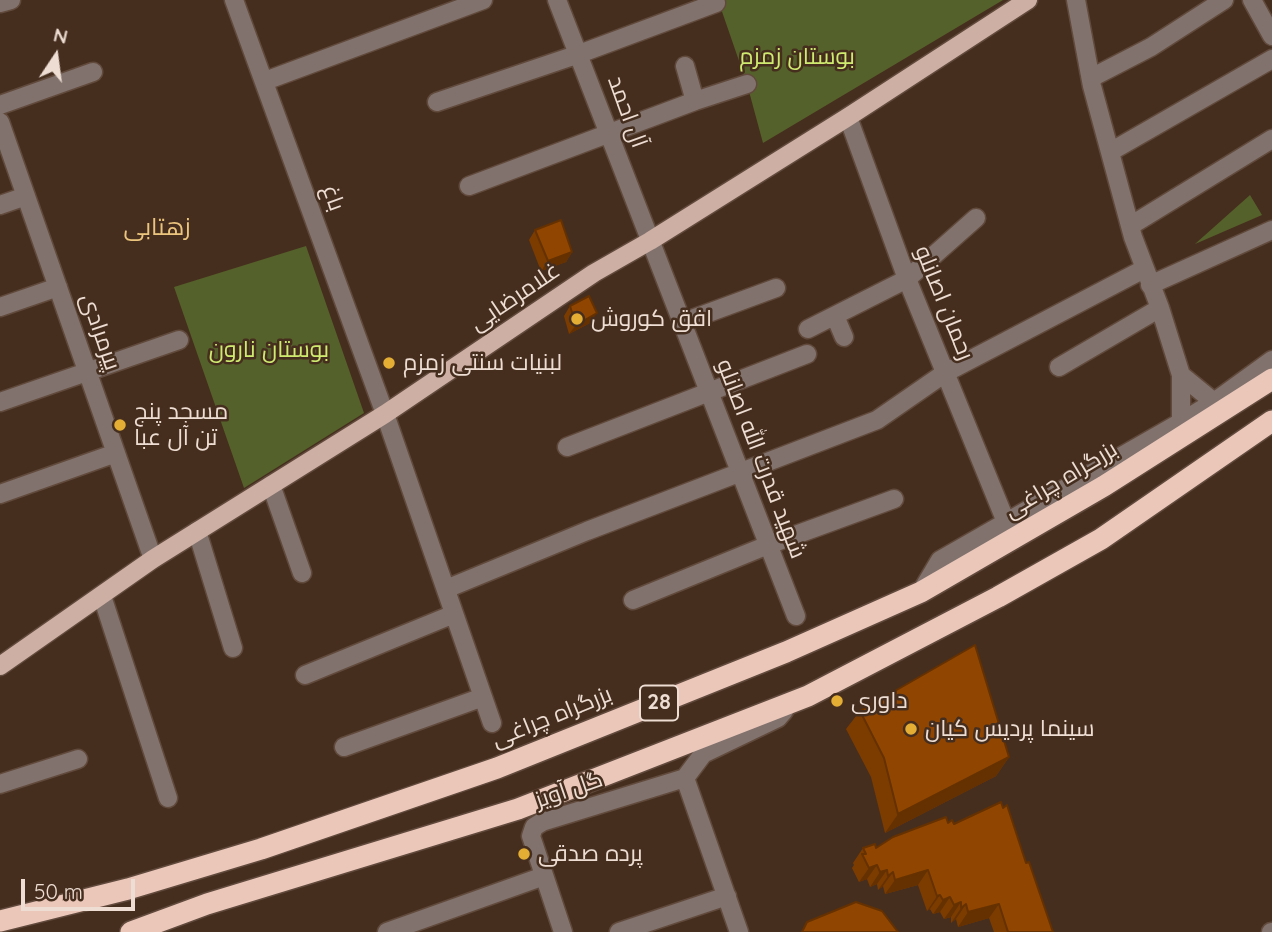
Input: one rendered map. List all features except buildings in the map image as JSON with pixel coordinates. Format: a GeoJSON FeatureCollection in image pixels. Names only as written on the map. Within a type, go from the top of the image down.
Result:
{"type":"FeatureCollection","features":[{"type":"Feature","properties":{"kind":"highway","name":"بزرگراه چراغی"},"geometry":{"type":"LineString","coordinates":[[0,921],[128,888],[261,849],[497,768],[786,652],[921,592],[1112,481],[1272,379]]}},
{"type":"Feature","properties":{"kind":"highway","name":"28"},"geometry":{"type":"LineString","coordinates":[[131,932],[207,904],[518,809],[785,711],[1101,539],[1267,427]]}},
{"type":"Feature","properties":{"kind":"highway"},"geometry":{"type":"LineString","coordinates":[[3,932],[43,910]]}},
{"type":"Feature","properties":{"kind":"main road","name":"غلامرضایی"},"geometry":{"type":"LineString","coordinates":[[0,666],[153,559],[385,414],[594,273],[848,117],[1028,0]]}},
{"type":"Feature","properties":{"kind":"street"},"geometry":{"type":"LineString","coordinates":[[0,3],[10,0]]}},
{"type":"Feature","properties":{"kind":"street","name":"باغ"},"geometry":{"type":"LineString","coordinates":[[234,0],[385,414],[492,723]]}},
{"type":"Feature","properties":{"kind":"street"},"geometry":{"type":"LineString","coordinates":[[265,81],[484,0]]}},
{"type":"Feature","properties":{"kind":"street","name":"آل احمد"},"geometry":{"type":"LineString","coordinates":[[557,0],[650,241]]}},
{"type":"Feature","properties":{"kind":"street"},"geometry":{"type":"LineString","coordinates":[[1076,0],[1091,78],[1130,226],[1181,375],[1181,422]]}},
{"type":"Feature","properties":{"kind":"street"},"geometry":{"type":"LineString","coordinates":[[1091,78],[1151,47],[1224,0]]}},
{"type":"Feature","properties":{"kind":"street"},"geometry":{"type":"LineString","coordinates":[[1252,0],[1272,36]]}},
{"type":"Feature","properties":{"kind":"street"},"geometry":{"type":"LineString","coordinates":[[437,102],[579,54],[716,3]]}},
{"type":"Feature","properties":{"kind":"street"},"geometry":{"type":"LineString","coordinates":[[1110,152],[1272,59]]}},
{"type":"Feature","properties":{"kind":"street"},"geometry":{"type":"LineString","coordinates":[[685,66],[695,101]]}},
{"type":"Feature","properties":{"kind":"street"},"geometry":{"type":"LineString","coordinates":[[0,105],[93,72]]}},
{"type":"Feature","properties":{"kind":"street"},"geometry":{"type":"LineString","coordinates":[[469,186],[608,132],[747,84]]}},
{"type":"Feature","properties":{"kind":"street","name":"رحمان اصانلو"},"geometry":{"type":"LineString","coordinates":[[848,117],[907,279],[1003,513]]}},
{"type":"Feature","properties":{"kind":"street","name":"پیرمرادی"},"geometry":{"type":"LineString","coordinates":[[0,122],[153,559]]}},
{"type":"Feature","properties":{"kind":"street"},"geometry":{"type":"LineString","coordinates":[[1130,226],[1272,139]]}},
{"type":"Feature","properties":{"kind":"street"},"geometry":{"type":"LineString","coordinates":[[0,205],[26,196]]}},
{"type":"Feature","properties":{"kind":"street"},"geometry":{"type":"LineString","coordinates":[[808,329],[907,279],[976,218]]}},
{"type":"Feature","properties":{"kind":"street"},"geometry":{"type":"LineString","coordinates":[[446,589],[587,531],[877,420],[945,373],[1147,277],[1272,230]]}},
{"type":"Feature","properties":{"kind":"street","name":"شهید قدرت الله اصانلو"},"geometry":{"type":"LineString","coordinates":[[650,241],[796,616]]}},
{"type":"Feature","properties":{"kind":"street"},"geometry":{"type":"LineString","coordinates":[[0,307],[58,287]]}},
{"type":"Feature","properties":{"kind":"street"},"geometry":{"type":"LineString","coordinates":[[681,323],[776,289]]}},
{"type":"Feature","properties":{"kind":"street"},"geometry":{"type":"LineString","coordinates":[[1059,367],[1160,308]]}},
{"type":"Feature","properties":{"kind":"street"},"geometry":{"type":"LineString","coordinates":[[835,316],[844,337]]}},
{"type":"Feature","properties":{"kind":"street"},"geometry":{"type":"LineString","coordinates":[[0,402],[179,340]]}},
{"type":"Feature","properties":{"kind":"street"},"geometry":{"type":"LineString","coordinates":[[567,447],[807,354]]}},
{"type":"Feature","properties":{"kind":"street"},"geometry":{"type":"LineString","coordinates":[[921,592],[940,560],[1003,513],[1181,422],[1272,360]]}},
{"type":"Feature","properties":{"kind":"street"},"geometry":{"type":"LineString","coordinates":[[1181,375],[1214,401]]}},
{"type":"Feature","properties":{"kind":"street"},"geometry":{"type":"LineString","coordinates":[[0,494],[116,453]]}},
{"type":"Feature","properties":{"kind":"street"},"geometry":{"type":"LineString","coordinates":[[271,485],[302,573]]}},
{"type":"Feature","properties":{"kind":"street"},"geometry":{"type":"LineString","coordinates":[[632,600],[768,545],[894,499]]}},
{"type":"Feature","properties":{"kind":"street"},"geometry":{"type":"LineString","coordinates":[[198,531],[233,649]]}},
{"type":"Feature","properties":{"kind":"street"},"geometry":{"type":"LineString","coordinates":[[102,596],[168,798]]}},
{"type":"Feature","properties":{"kind":"street"},"geometry":{"type":"LineString","coordinates":[[305,675],[454,614]]}},
{"type":"Feature","properties":{"kind":"street"},"geometry":{"type":"LineString","coordinates":[[344,747],[483,697]]}},
{"type":"Feature","properties":{"kind":"street"},"geometry":{"type":"LineString","coordinates":[[739,932],[685,778],[703,754],[785,711]]}},
{"type":"Feature","properties":{"kind":"street"},"geometry":{"type":"LineString","coordinates":[[0,784],[78,759]]}},
{"type":"Feature","properties":{"kind":"street","name":"گل آویز"},"geometry":{"type":"LineString","coordinates":[[563,932],[531,836],[534,827],[542,822],[685,778]]}},
{"type":"Feature","properties":{"kind":"street"},"geometry":{"type":"LineString","coordinates":[[387,932],[544,876]]}},
{"type":"Feature","properties":{"kind":"street"},"geometry":{"type":"LineString","coordinates":[[619,932],[727,896]]}},
{"type":"Feature","properties":{"kind":"green space","name":"بوستان زمزم"},"geometry":{"type":"Polygon","coordinates":[[[718,0],[1003,0],[763,143],[747,84],[718,0]]]}},
{"type":"Feature","properties":{"kind":"green space"},"geometry":{"type":"Polygon","coordinates":[[[1250,195],[1262,215],[1195,244],[1250,195]]]}},
{"type":"Feature","properties":{"kind":"green space","name":"بوستان نارون"},"geometry":{"type":"Polygon","coordinates":[[[306,246],[364,413],[244,488],[174,287],[306,246]]]}},
{"type":"Feature","properties":{"kind":"place","name":"افق کوروش"},"geometry":{"type":"Point","coordinates":[577,319]}},
{"type":"Feature","properties":{"kind":"place","name":"لبنیات سنتی زمزم"},"geometry":{"type":"Point","coordinates":[389,363]}},
{"type":"Feature","properties":{"kind":"place","name":"مسجد پنج تن آل عبا"},"geometry":{"type":"Point","coordinates":[120,425]}},
{"type":"Feature","properties":{"kind":"place","name":"داوری"},"geometry":{"type":"Point","coordinates":[837,701]}},
{"type":"Feature","properties":{"kind":"place","name":"سینما پردیس کیان"},"geometry":{"type":"Point","coordinates":[911,729]}},
{"type":"Feature","properties":{"kind":"place","name":"پرده صدقی"},"geometry":{"type":"Point","coordinates":[524,854]}},
{"type":"Feature","properties":{"kind":"district","name":"زهتابی"},"geometry":{"type":"Point","coordinates":[157,228]}}]}
